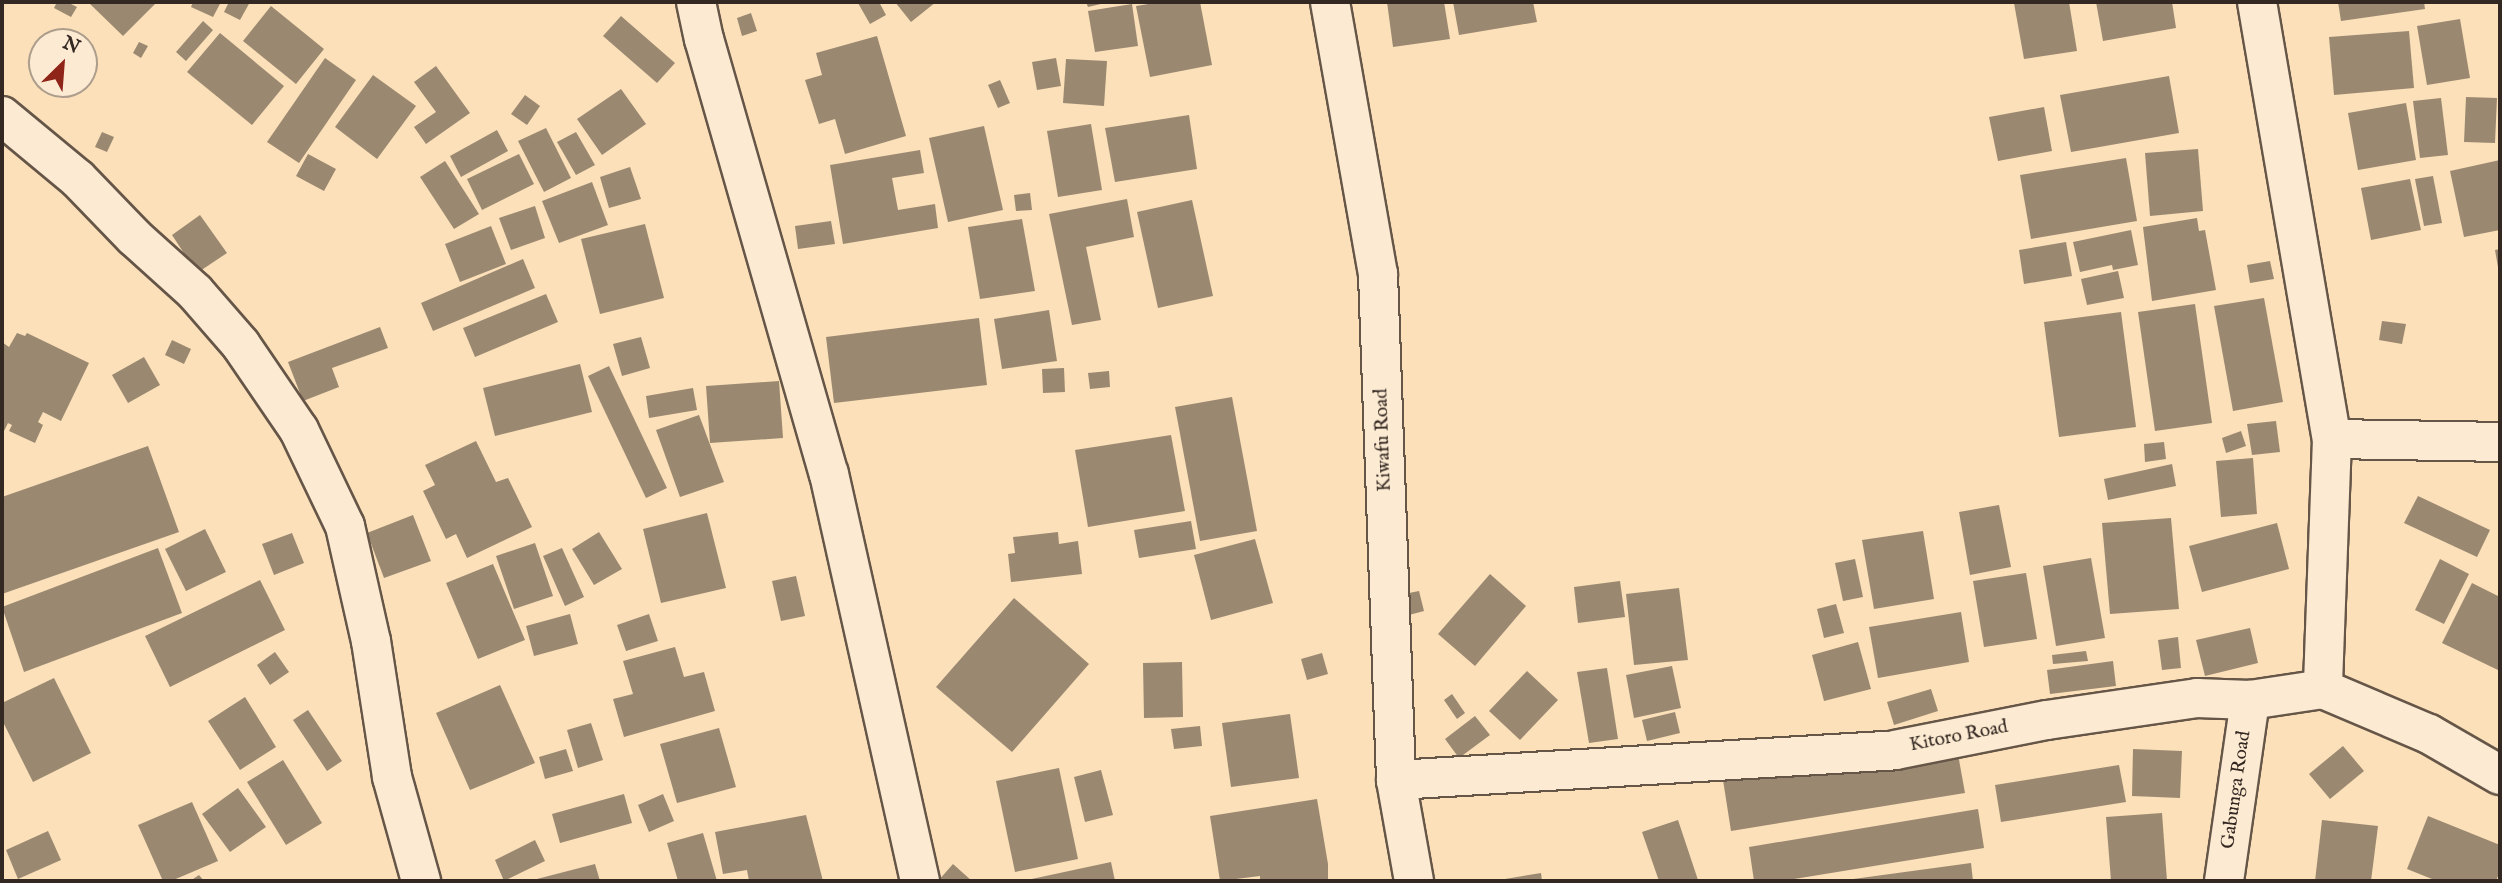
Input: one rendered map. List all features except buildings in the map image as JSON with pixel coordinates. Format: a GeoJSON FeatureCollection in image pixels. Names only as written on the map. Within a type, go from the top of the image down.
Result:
{"type":"FeatureCollection","features":[{"type":"Feature","properties":{"kind":"street"},"geometry":{"type":"LineString","coordinates":[[696,2],[704,39],[829,474],[920,881]]}},
{"type":"Feature","properties":{"kind":"street","name":"Kiwafu Road"},"geometry":{"type":"LineString","coordinates":[[1330,2],[1378,274],[1396,780],[1414,881]]}},
{"type":"Feature","properties":{"kind":"street"},"geometry":{"type":"LineString","coordinates":[[2257,2],[2332,439],[2323,689],[2429,734],[2500,775]]}},
{"type":"Feature","properties":{"kind":"street"},"geometry":{"type":"LineString","coordinates":[[2,116],[78,179],[134,237],[195,292],[241,345],[299,430],[345,526],[371,641],[392,777],[421,881]]}},
{"type":"Feature","properties":{"kind":"street"},"geometry":{"type":"LineString","coordinates":[[2332,439],[2500,442]]}},
{"type":"Feature","properties":{"kind":"street","name":"Kitoro Road"},"geometry":{"type":"LineString","coordinates":[[1396,780],[1895,750],[2047,720],[2197,698],[2249,700],[2323,689]]}},
{"type":"Feature","properties":{"kind":"street","name":"Gabunga Road"},"geometry":{"type":"LineString","coordinates":[[2224,881],[2249,700]]}}]}
